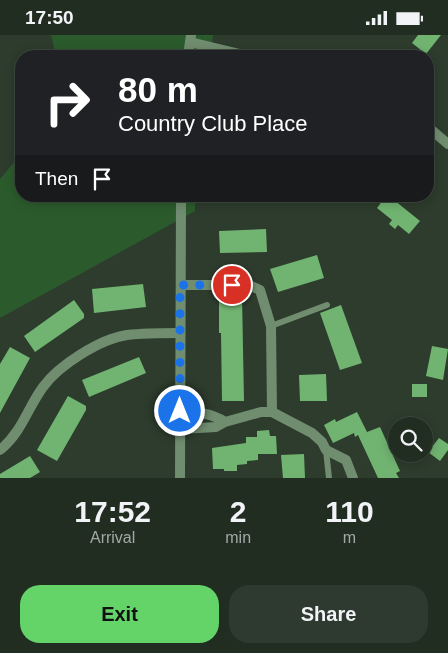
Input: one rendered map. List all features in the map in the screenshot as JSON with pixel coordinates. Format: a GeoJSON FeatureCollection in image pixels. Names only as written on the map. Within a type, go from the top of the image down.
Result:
{"type":"FeatureCollection","features":[{"type":"Feature","properties":{"kind":"street"},"geometry":{"type":"LineString","coordinates":[[191,39],[228,50]]}},
{"type":"Feature","properties":{"kind":"street"},"geometry":{"type":"LineString","coordinates":[[434,132],[448,144]]}},
{"type":"Feature","properties":{"kind":"street"},"geometry":{"type":"LineString","coordinates":[[180,478],[181,202]]}},
{"type":"Feature","properties":{"kind":"street"},"geometry":{"type":"LineString","coordinates":[[180,285],[248,285],[260,290],[271,326],[272,412]]}},
{"type":"Feature","properties":{"kind":"street"},"geometry":{"type":"LineString","coordinates":[[0,450],[18,433],[43,387],[58,370],[77,356],[124,335],[180,333]]}},
{"type":"Feature","properties":{"kind":"street"},"geometry":{"type":"LineString","coordinates":[[180,411],[217,416],[225,422]]}},
{"type":"Feature","properties":{"kind":"street"},"geometry":{"type":"LineString","coordinates":[[180,429],[216,427],[225,422],[261,412],[272,412],[312,433],[322,442],[326,450],[346,460],[353,478]]}},
{"type":"Feature","properties":{"kind":"lane"},"geometry":{"type":"LineString","coordinates":[[271,326],[327,305]]}},
{"type":"Feature","properties":{"kind":"lane"},"geometry":{"type":"LineString","coordinates":[[326,450],[329,478]]}},
{"type":"Feature","properties":{"kind":"green space"},"geometry":{"type":"Polygon","coordinates":[[[51,35],[213,35],[211,50],[55,50],[51,35]]]}},
{"type":"Feature","properties":{"kind":"green space"},"geometry":{"type":"Polygon","coordinates":[[[15,161],[15,202],[195,202],[195,211],[0,318],[0,179],[15,161]]]}},
{"type":"Feature","properties":{"kind":"building"},"geometry":{"type":"Polygon","coordinates":[[[418,35],[441,35],[429,50],[421,50],[412,43],[418,35]]]}},
{"type":"Feature","properties":{"kind":"building"},"geometry":{"type":"Polygon","coordinates":[[[382,202],[396,202],[420,221],[409,234],[398,225],[395,229],[389,224],[392,220],[377,208],[382,202]]]}},
{"type":"Feature","properties":{"kind":"building"},"geometry":{"type":"Polygon","coordinates":[[[266,229],[267,252],[220,253],[219,231],[266,229]]]}},
{"type":"Feature","properties":{"kind":"building"},"geometry":{"type":"Polygon","coordinates":[[[317,255],[324,278],[278,292],[270,269],[317,255]]]}},
{"type":"Feature","properties":{"kind":"building"},"geometry":{"type":"Polygon","coordinates":[[[143,284],[146,307],[94,313],[92,289],[143,284]]]}},
{"type":"Feature","properties":{"kind":"building"},"geometry":{"type":"Polygon","coordinates":[[[219,296],[242,296],[244,401],[222,401],[219,296]]]}},
{"type":"Feature","properties":{"kind":"building"},"geometry":{"type":"Polygon","coordinates":[[[74,300],[84,314],[84,318],[35,352],[24,336],[74,300]]]}},
{"type":"Feature","properties":{"kind":"building"},"geometry":{"type":"Polygon","coordinates":[[[341,305],[362,363],[340,370],[320,313],[341,305]]]}},
{"type":"Feature","properties":{"kind":"building"},"geometry":{"type":"Polygon","coordinates":[[[432,346],[448,349],[443,380],[426,376],[432,346]]]}},
{"type":"Feature","properties":{"kind":"building"},"geometry":{"type":"Polygon","coordinates":[[[10,347],[30,358],[0,413],[0,364],[10,347]]]}},
{"type":"Feature","properties":{"kind":"building"},"geometry":{"type":"Polygon","coordinates":[[[139,357],[146,373],[89,397],[82,380],[139,357]]]}},
{"type":"Feature","properties":{"kind":"building"},"geometry":{"type":"Polygon","coordinates":[[[326,374],[327,401],[300,401],[299,375],[326,374]]]}},
{"type":"Feature","properties":{"kind":"building"},"geometry":{"type":"Polygon","coordinates":[[[412,384],[427,384],[427,397],[412,397],[412,384]]]}},
{"type":"Feature","properties":{"kind":"building"},"geometry":{"type":"Polygon","coordinates":[[[68,396],[86,406],[86,410],[57,461],[37,450],[68,396]]]}},
{"type":"Feature","properties":{"kind":"building"},"geometry":{"type":"Polygon","coordinates":[[[357,412],[367,432],[380,427],[388,445],[388,462],[396,462],[400,471],[396,473],[399,478],[378,478],[358,435],[355,437],[354,433],[333,443],[324,425],[335,419],[336,422],[357,412]]]}},
{"type":"Feature","properties":{"kind":"building"},"geometry":{"type":"Polygon","coordinates":[[[269,430],[270,436],[276,436],[277,454],[258,454],[258,460],[247,461],[247,464],[237,465],[237,471],[213,469],[212,448],[246,443],[246,437],[257,437],[257,431],[269,430]]]}},
{"type":"Feature","properties":{"kind":"building"},"geometry":{"type":"Polygon","coordinates":[[[439,438],[448,444],[448,450],[440,461],[433,456],[433,446],[439,438]]]}},
{"type":"Feature","properties":{"kind":"building"},"geometry":{"type":"Polygon","coordinates":[[[304,454],[305,478],[283,478],[281,455],[304,454]]]}},
{"type":"Feature","properties":{"kind":"building"},"geometry":{"type":"Polygon","coordinates":[[[30,456],[40,472],[30,478],[0,478],[0,474],[30,456]]]}},
{"type":"Feature","properties":{"kind":"route"},"geometry":{"type":"LineString","coordinates":[[180,411],[180,285],[232,285]]}}]}
